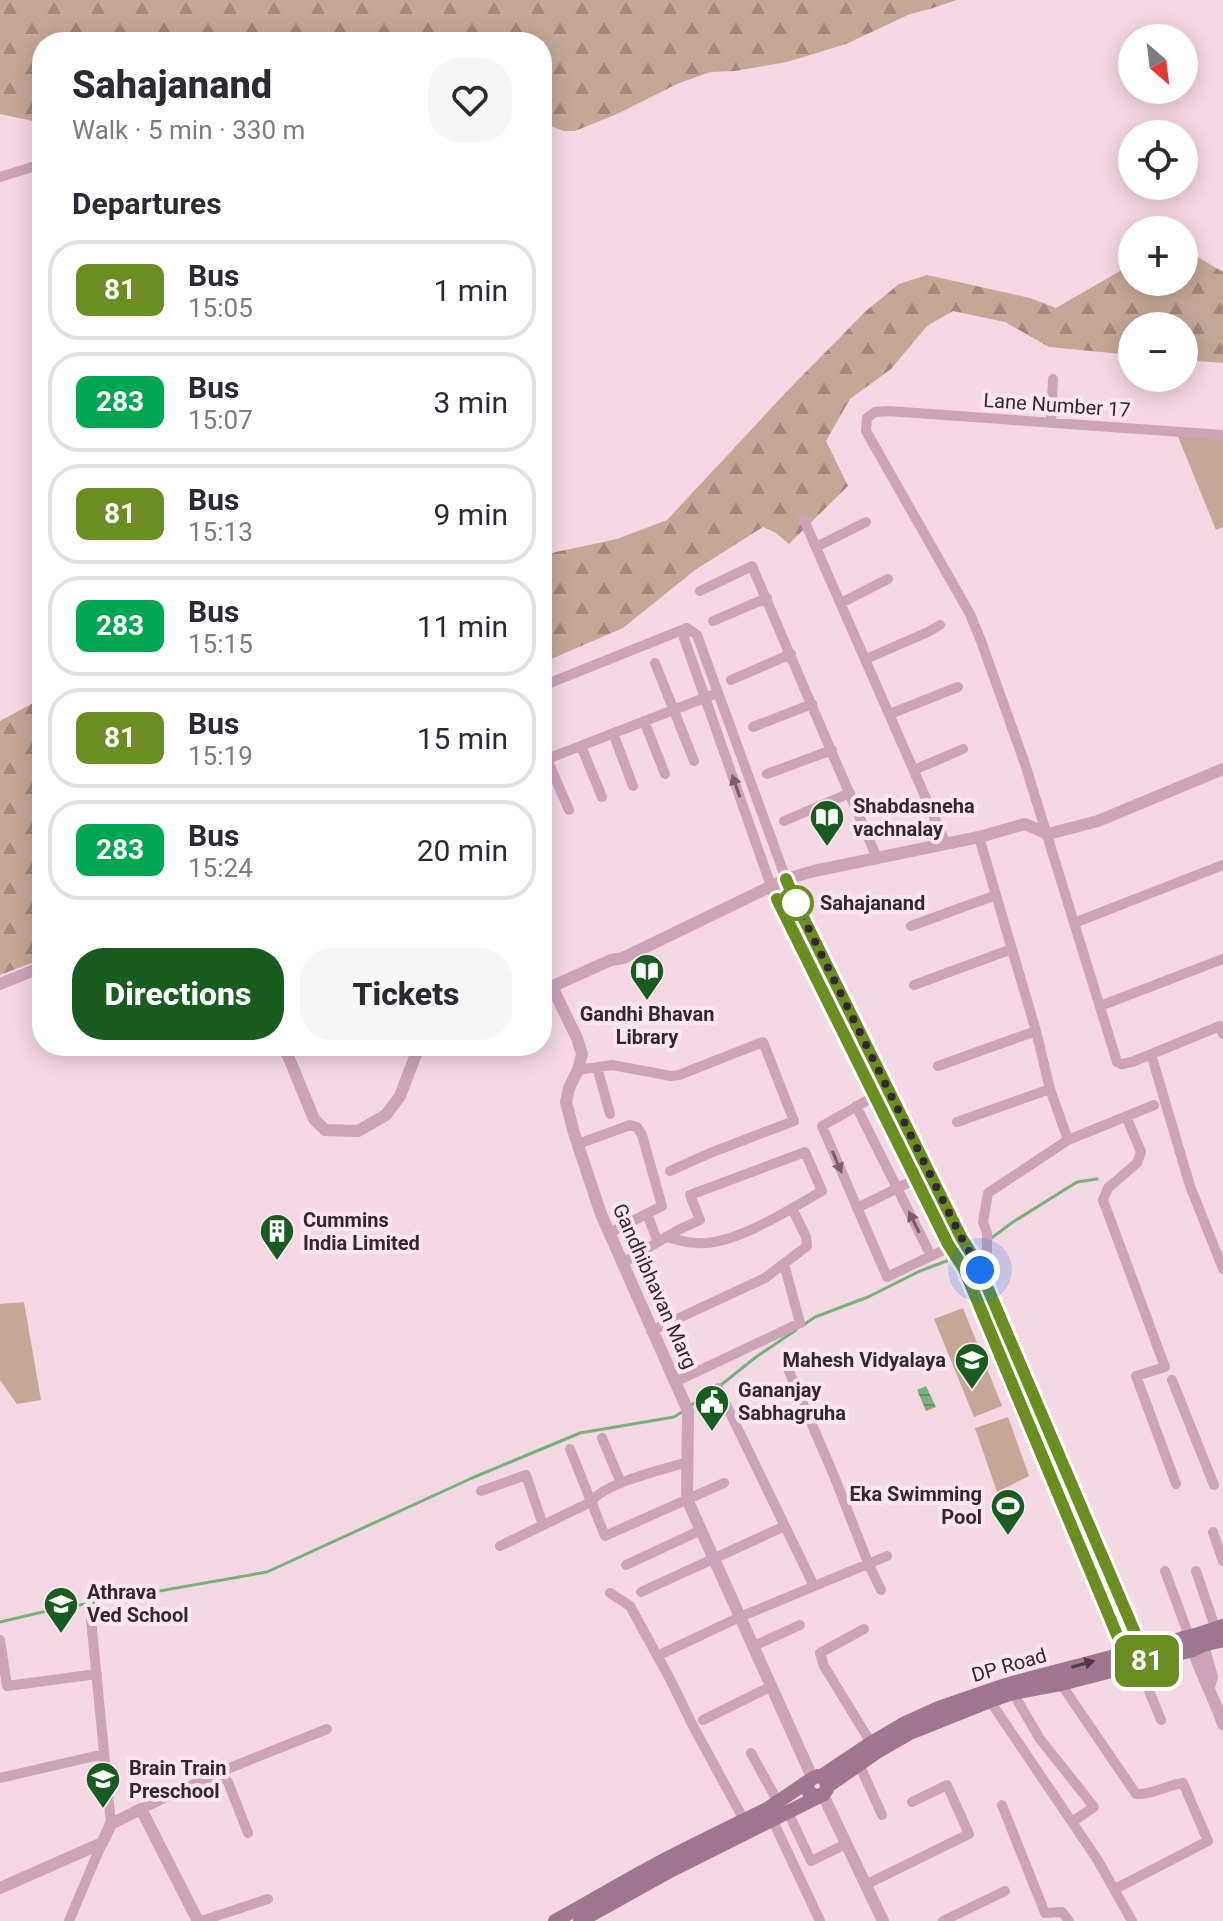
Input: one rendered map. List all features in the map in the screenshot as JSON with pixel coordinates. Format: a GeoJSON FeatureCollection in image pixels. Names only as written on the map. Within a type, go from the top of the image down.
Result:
{"type":"FeatureCollection","features":[{"type":"Feature","properties":{"kind":"main road","name":"DP Road"},"geometry":{"type":"LineString","coordinates":[[818,1786],[871,1743],[926,1714],[1136,1658],[1220,1631]]}},
{"type":"Feature","properties":{"kind":"main road","name":"DP Road"},"geometry":{"type":"LineString","coordinates":[[555,1921],[744,1820],[783,1807],[910,1733],[988,1696],[1061,1684],[1136,1658]]}},
{"type":"Feature","properties":{"kind":"main road","name":"DP Road"},"geometry":{"type":"LineString","coordinates":[[583,1920],[772,1819],[783,1807]]}},
{"type":"Feature","properties":{"kind":"street"},"geometry":{"type":"LineString","coordinates":[[0,177],[32,167]]}},
{"type":"Feature","properties":{"kind":"street"},"geometry":{"type":"LineString","coordinates":[[1051,423],[1053,379]]}},
{"type":"Feature","properties":{"kind":"street","name":"Lane Number 17"},"geometry":{"type":"LineString","coordinates":[[1048,834],[970,614],[866,431],[867,418],[875,412],[888,411],[1223,435]]}},
{"type":"Feature","properties":{"kind":"street"},"geometry":{"type":"LineString","coordinates":[[803,518],[946,844]]}},
{"type":"Feature","properties":{"kind":"street"},"geometry":{"type":"LineString","coordinates":[[816,547],[866,522]]}},
{"type":"Feature","properties":{"kind":"street"},"geometry":{"type":"LineString","coordinates":[[700,591],[752,566],[877,858]]}},
{"type":"Feature","properties":{"kind":"street"},"geometry":{"type":"LineString","coordinates":[[841,603],[888,579]]}},
{"type":"Feature","properties":{"kind":"street"},"geometry":{"type":"LineString","coordinates":[[713,621],[767,598]]}},
{"type":"Feature","properties":{"kind":"street"},"geometry":{"type":"LineString","coordinates":[[866,659],[940,625]]}},
{"type":"Feature","properties":{"kind":"street"},"geometry":{"type":"LineString","coordinates":[[552,682],[687,628]]}},
{"type":"Feature","properties":{"kind":"street"},"geometry":{"type":"LineString","coordinates":[[687,628],[697,635],[786,879],[978,1266],[1161,1720]]}},
{"type":"Feature","properties":{"kind":"street"},"geometry":{"type":"LineString","coordinates":[[687,628],[684,638],[771,886],[964,1269],[1136,1658]]}},
{"type":"Feature","properties":{"kind":"street"},"geometry":{"type":"LineString","coordinates":[[731,680],[791,654]]}},
{"type":"Feature","properties":{"kind":"street"},"geometry":{"type":"LineString","coordinates":[[655,663],[694,761]]}},
{"type":"Feature","properties":{"kind":"street"},"geometry":{"type":"LineString","coordinates":[[890,714],[958,687]]}},
{"type":"Feature","properties":{"kind":"street"},"geometry":{"type":"LineString","coordinates":[[552,757],[718,693]]}},
{"type":"Feature","properties":{"kind":"street"},"geometry":{"type":"LineString","coordinates":[[753,727],[812,704]]}},
{"type":"Feature","properties":{"kind":"street"},"geometry":{"type":"LineString","coordinates":[[644,721],[665,774]]}},
{"type":"Feature","properties":{"kind":"street"},"geometry":{"type":"LineString","coordinates":[[613,733],[633,786]]}},
{"type":"Feature","properties":{"kind":"street"},"geometry":{"type":"LineString","coordinates":[[581,746],[602,797]]}},
{"type":"Feature","properties":{"kind":"street"},"geometry":{"type":"LineString","coordinates":[[914,770],[963,749]]}},
{"type":"Feature","properties":{"kind":"street"},"geometry":{"type":"LineString","coordinates":[[767,774],[832,750]]}},
{"type":"Feature","properties":{"kind":"street"},"geometry":{"type":"LineString","coordinates":[[552,987],[611,960],[623,958],[786,879],[1025,824],[1048,834],[1098,821],[1223,769]]}},
{"type":"Feature","properties":{"kind":"street"},"geometry":{"type":"LineString","coordinates":[[552,776],[569,810]]}},
{"type":"Feature","properties":{"kind":"street"},"geometry":{"type":"LineString","coordinates":[[784,821],[850,793]]}},
{"type":"Feature","properties":{"kind":"street"},"geometry":{"type":"LineString","coordinates":[[747,818],[761,812]]}},
{"type":"Feature","properties":{"kind":"street"},"geometry":{"type":"LineString","coordinates":[[1048,834],[1117,1062],[1122,1064],[1151,1054],[1220,1026],[1223,1034]]}},
{"type":"Feature","properties":{"kind":"street"},"geometry":{"type":"LineString","coordinates":[[979,837],[1050,1089],[1068,1140]]}},
{"type":"Feature","properties":{"kind":"street"},"geometry":{"type":"LineString","coordinates":[[1074,923],[1223,865]]}},
{"type":"Feature","properties":{"kind":"street"},"geometry":{"type":"LineString","coordinates":[[911,926],[996,895]]}},
{"type":"Feature","properties":{"kind":"street"},"geometry":{"type":"LineString","coordinates":[[914,985],[1012,949]]}},
{"type":"Feature","properties":{"kind":"street"},"geometry":{"type":"LineString","coordinates":[[1100,1006],[1223,959]]}},
{"type":"Feature","properties":{"kind":"street"},"geometry":{"type":"LineString","coordinates":[[0,984],[32,971]]}},
{"type":"Feature","properties":{"kind":"street","name":"Gandhibhavan Marg"},"geometry":{"type":"LineString","coordinates":[[552,998],[582,1054],[566,1102],[569,1118],[601,1214],[687,1408],[687,1499],[883,1921]]}},
{"type":"Feature","properties":{"kind":"street"},"geometry":{"type":"LineString","coordinates":[[938,1066],[1036,1031]]}},
{"type":"Feature","properties":{"kind":"street"},"geometry":{"type":"LineString","coordinates":[[578,1070],[612,1065],[679,1075],[763,1042],[794,1121],[670,1171]]}},
{"type":"Feature","properties":{"kind":"street"},"geometry":{"type":"LineString","coordinates":[[1151,1054],[1190,1186],[1223,1269]]}},
{"type":"Feature","properties":{"kind":"street"},"geometry":{"type":"LineString","coordinates":[[288,1056],[314,1119],[325,1130],[347,1131],[358,1131],[386,1115],[400,1096],[415,1056]]}},
{"type":"Feature","properties":{"kind":"street"},"geometry":{"type":"LineString","coordinates":[[597,1067],[610,1114]]}},
{"type":"Feature","properties":{"kind":"street"},"geometry":{"type":"LineString","coordinates":[[957,1122],[1050,1089]]}},
{"type":"Feature","properties":{"kind":"street"},"geometry":{"type":"LineString","coordinates":[[875,1096],[822,1126],[887,1277],[931,1256],[952,1250]]}},
{"type":"Feature","properties":{"kind":"street"},"geometry":{"type":"LineString","coordinates":[[978,1266],[987,1253],[987,1233],[983,1222],[988,1193],[1068,1140],[1154,1105]]}},
{"type":"Feature","properties":{"kind":"street"},"geometry":{"type":"LineString","coordinates":[[856,1106],[931,1256]]}},
{"type":"Feature","properties":{"kind":"street"},"geometry":{"type":"LineString","coordinates":[[1126,1116],[1141,1152],[1137,1163],[1108,1188],[1103,1200],[1165,1367],[1136,1376],[1176,1484]]}},
{"type":"Feature","properties":{"kind":"street"},"geometry":{"type":"LineString","coordinates":[[578,1144],[630,1125],[637,1127],[642,1135],[662,1206],[609,1233]]}},
{"type":"Feature","properties":{"kind":"street"},"geometry":{"type":"LineString","coordinates":[[623,1263],[662,1240],[700,1220],[690,1195],[805,1152],[822,1191],[742,1233],[717,1241],[699,1244],[662,1240]]}},
{"type":"Feature","properties":{"kind":"street"},"geometry":{"type":"LineString","coordinates":[[857,1208],[916,1179]]}},
{"type":"Feature","properties":{"kind":"street"},"geometry":{"type":"LineString","coordinates":[[651,1331],[765,1278],[807,1246],[792,1208]]}},
{"type":"Feature","properties":{"kind":"street"},"geometry":{"type":"LineString","coordinates":[[647,1214],[662,1240]]}},
{"type":"Feature","properties":{"kind":"street"},"geometry":{"type":"LineString","coordinates":[[675,1382],[800,1323],[784,1264]]}},
{"type":"Feature","properties":{"kind":"street"},"geometry":{"type":"LineString","coordinates":[[788,1369],[881,1590]]}},
{"type":"Feature","properties":{"kind":"street"},"geometry":{"type":"LineString","coordinates":[[1172,1380],[1214,1485]]}},
{"type":"Feature","properties":{"kind":"street"},"geometry":{"type":"LineString","coordinates":[[718,1388],[814,1586]]}},
{"type":"Feature","properties":{"kind":"street"},"geometry":{"type":"LineString","coordinates":[[602,1438],[621,1483]]}},
{"type":"Feature","properties":{"kind":"street"},"geometry":{"type":"LineString","coordinates":[[570,1449],[605,1536],[724,1483]]}},
{"type":"Feature","properties":{"kind":"street"},"geometry":{"type":"LineString","coordinates":[[500,1546],[591,1502],[596,1495],[621,1483],[688,1462]]}},
{"type":"Feature","properties":{"kind":"street"},"geometry":{"type":"LineString","coordinates":[[481,1491],[526,1475],[543,1525]]}},
{"type":"Feature","properties":{"kind":"street"},"geometry":{"type":"LineString","coordinates":[[641,1592],[785,1526]]}},
{"type":"Feature","properties":{"kind":"street"},"geometry":{"type":"LineString","coordinates":[[626,1565],[701,1530]]}},
{"type":"Feature","properties":{"kind":"street"},"geometry":{"type":"LineString","coordinates":[[1213,1532],[1223,1561]]}},
{"type":"Feature","properties":{"kind":"street"},"geometry":{"type":"LineString","coordinates":[[657,1656],[740,1617],[887,1556]]}},
{"type":"Feature","properties":{"kind":"street"},"geometry":{"type":"LineString","coordinates":[[1165,1571],[1193,1641],[1203,1680],[1209,1687],[1222,1721]]}},
{"type":"Feature","properties":{"kind":"street"},"geometry":{"type":"LineString","coordinates":[[1196,1571],[1220,1631]]}},
{"type":"Feature","properties":{"kind":"street"},"geometry":{"type":"LineString","coordinates":[[610,1593],[630,1606],[744,1820]]}},
{"type":"Feature","properties":{"kind":"street"},"geometry":{"type":"LineString","coordinates":[[1169,1593],[1193,1641]]}},
{"type":"Feature","properties":{"kind":"street"},"geometry":{"type":"LineString","coordinates":[[69,1921],[111,1824],[91,1619]]}},
{"type":"Feature","properties":{"kind":"street"},"geometry":{"type":"LineString","coordinates":[[754,1646],[800,1625]]}},
{"type":"Feature","properties":{"kind":"street"},"geometry":{"type":"LineString","coordinates":[[864,1629],[820,1653],[824,1666],[871,1743]]}},
{"type":"Feature","properties":{"kind":"street"},"geometry":{"type":"LineString","coordinates":[[0,1640],[7,1686],[97,1674]]}},
{"type":"Feature","properties":{"kind":"street"},"geometry":{"type":"LineString","coordinates":[[1061,1684],[1136,1794],[1146,1795],[1183,1783],[1208,1841],[1115,1889]]}},
{"type":"Feature","properties":{"kind":"street"},"geometry":{"type":"LineString","coordinates":[[703,1720],[772,1686]]}},
{"type":"Feature","properties":{"kind":"street"},"geometry":{"type":"LineString","coordinates":[[1013,1693],[1040,1739],[1094,1807],[1072,1822]]}},
{"type":"Feature","properties":{"kind":"street"},"geometry":{"type":"LineString","coordinates":[[988,1696],[1115,1889],[1132,1921]]}},
{"type":"Feature","properties":{"kind":"street"},"geometry":{"type":"LineString","coordinates":[[111,1824],[219,1773],[327,1729]]}},
{"type":"Feature","properties":{"kind":"street"},"geometry":{"type":"LineString","coordinates":[[751,1753],[811,1861],[846,1844]]}},
{"type":"Feature","properties":{"kind":"street"},"geometry":{"type":"LineString","coordinates":[[0,1778],[104,1754]]}},
{"type":"Feature","properties":{"kind":"street"},"geometry":{"type":"LineString","coordinates":[[859,1764],[882,1815]]}},
{"type":"Feature","properties":{"kind":"street"},"geometry":{"type":"LineString","coordinates":[[219,1773],[228,1782],[248,1833]]}},
{"type":"Feature","properties":{"kind":"street"},"geometry":{"type":"LineString","coordinates":[[865,1885],[969,1834],[947,1785],[912,1802]]}},
{"type":"Feature","properties":{"kind":"street"},"geometry":{"type":"LineString","coordinates":[[1002,1805],[1045,1913],[1062,1912],[1069,1921]]}},
{"type":"Feature","properties":{"kind":"street"},"geometry":{"type":"LineString","coordinates":[[141,1809],[200,1921],[268,1899]]}},
{"type":"Feature","properties":{"kind":"street"},"geometry":{"type":"LineString","coordinates":[[772,1819],[820,1921]]}},
{"type":"Feature","properties":{"kind":"street"},"geometry":{"type":"LineString","coordinates":[[0,1888],[102,1843]]}},
{"type":"Feature","properties":{"kind":"street"},"geometry":{"type":"LineString","coordinates":[[943,1921],[1005,1891]]}},
{"type":"Feature","properties":{"kind":"green space"},"geometry":{"type":"Polygon","coordinates":[[[0,0],[957,0],[910,14],[846,44],[787,62],[710,72],[575,131],[552,127],[552,32],[32,32],[32,121],[0,114],[0,0]]]}},
{"type":"Feature","properties":{"kind":"green space"},"geometry":{"type":"Polygon","coordinates":[[[1198,257],[1223,272],[1223,363],[1198,361],[1198,312],[1118,312],[1118,354],[1049,347],[1005,322],[953,311],[927,326],[891,369],[850,399],[826,441],[848,486],[789,544],[763,527],[695,570],[623,628],[552,659],[552,553],[617,539],[667,520],[791,387],[867,310],[899,284],[927,275],[1030,298],[1056,308],[1118,272],[1118,296],[1198,296],[1198,257]]]}},
{"type":"Feature","properties":{"kind":"green space"},"geometry":{"type":"Polygon","coordinates":[[[1177,434],[1223,438],[1223,527],[1216,530],[1177,434]]]}},
{"type":"Feature","properties":{"kind":"green space"},"geometry":{"type":"Polygon","coordinates":[[[32,703],[32,963],[0,975],[0,721],[32,703]]]}},
{"type":"Feature","properties":{"kind":"green space"},"geometry":{"type":"Polygon","coordinates":[[[24,1302],[41,1400],[17,1404],[0,1380],[0,1304],[24,1302]]]}},
{"type":"Feature","properties":{"kind":"green space"},"geometry":{"type":"Polygon","coordinates":[[[963,1308],[1002,1406],[974,1417],[934,1319],[963,1308]]]}},
{"type":"Feature","properties":{"kind":"green space"},"geometry":{"type":"Polygon","coordinates":[[[1008,1417],[1029,1476],[997,1492],[975,1428],[1008,1417]]]}},
{"type":"Feature","properties":{"kind":"shaded area"},"geometry":{"type":"Polygon","coordinates":[[[926,1386],[936,1407],[926,1411],[917,1390],[926,1386]]]}},
{"type":"Feature","properties":{"kind":"waterway"},"geometry":{"type":"LineString","coordinates":[[990,1239],[1077,1182],[1097,1179]]}},
{"type":"Feature","properties":{"kind":"waterway"},"geometry":{"type":"LineString","coordinates":[[802,1326],[815,1317],[952,1259]]}},
{"type":"Feature","properties":{"kind":"waterway"},"geometry":{"type":"LineString","coordinates":[[688,1407],[796,1330]]}},
{"type":"Feature","properties":{"kind":"waterway"},"geometry":{"type":"LineString","coordinates":[[0,1622],[51,1610],[267,1572],[472,1478],[580,1433],[674,1417],[682,1412]]}},
{"type":"Feature","properties":{"kind":"bus line","name":"81"},"geometry":{"type":"LineString","coordinates":[[777,899],[948,1244],[964,1269],[1130,1666],[1147,1661],[977,1263],[961,1237],[786,879]]}},
{"type":"Feature","properties":{"kind":"place","name":"Shabdasneha vachnalay"},"geometry":{"type":"Point","coordinates":[827,848]}},
{"type":"Feature","properties":{"kind":"place","name":"Sahajanand"},"geometry":{"type":"Point","coordinates":[796,903]}},
{"type":"Feature","properties":{"kind":"place","name":"Gandhi Bhavan Library"},"geometry":{"type":"Point","coordinates":[647,1002]}},
{"type":"Feature","properties":{"kind":"place","name":"Cummins India Limited"},"geometry":{"type":"Point","coordinates":[277,1262]}},
{"type":"Feature","properties":{"kind":"place","name":"Mahesh Vidyalaya"},"geometry":{"type":"Point","coordinates":[972,1391]}},
{"type":"Feature","properties":{"kind":"place","name":"Gananjay Sabhagruha"},"geometry":{"type":"Point","coordinates":[712,1433]}},
{"type":"Feature","properties":{"kind":"place","name":"Eka Swimming Pool"},"geometry":{"type":"Point","coordinates":[1008,1537]}},
{"type":"Feature","properties":{"kind":"place","name":"Athrava Ved School"},"geometry":{"type":"Point","coordinates":[61,1635]}},
{"type":"Feature","properties":{"kind":"place","name":"Brain Train Preschool"},"geometry":{"type":"Point","coordinates":[103,1810]}},
{"type":"Feature","properties":{"kind":"route"},"geometry":{"type":"LineString","coordinates":[[796,903],[980,1270]]}}]}
